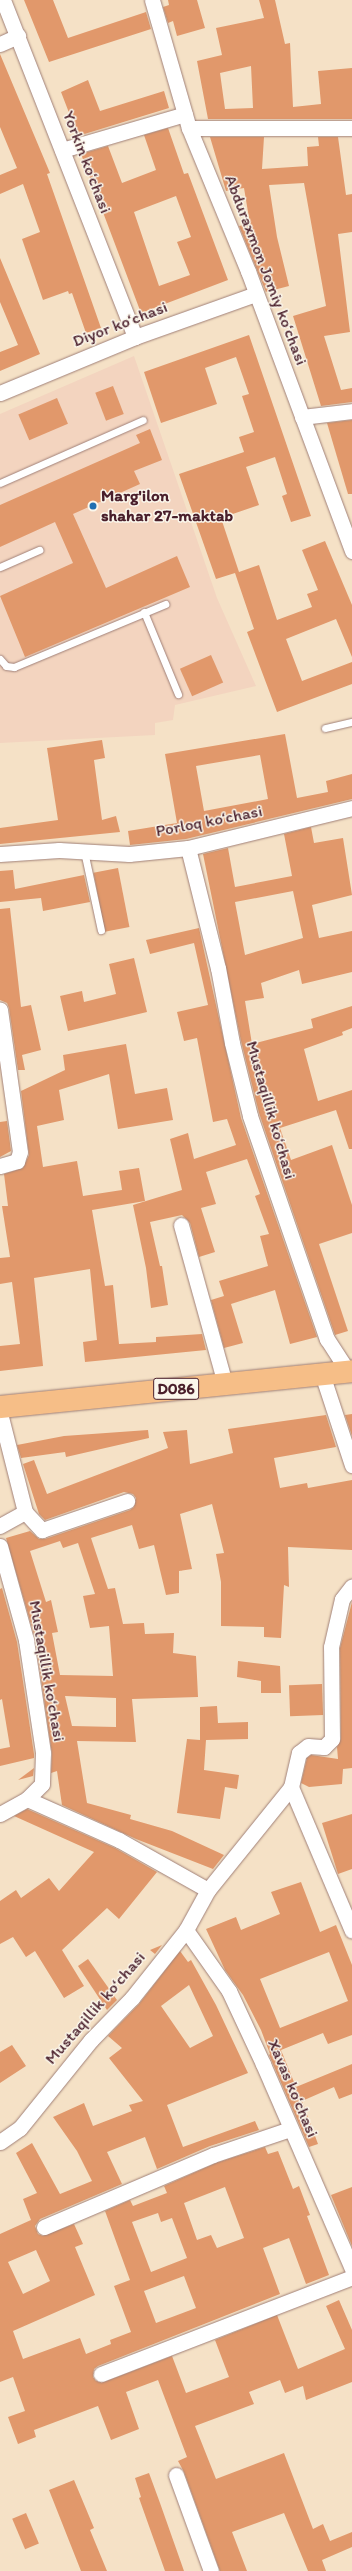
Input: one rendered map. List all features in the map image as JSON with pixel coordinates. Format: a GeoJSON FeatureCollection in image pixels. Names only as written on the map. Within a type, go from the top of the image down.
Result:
{"type":"FeatureCollection","features":[{"type":"Feature","properties":{"kind":"main road","name":"D086"},"geometry":{"type":"LineString","coordinates":[[0,1407],[350,1371]]}},
{"type":"Feature","properties":{"kind":"street","name":"Yorkin koʻchasi"},"geometry":{"type":"LineString","coordinates":[[3,0],[135,337]]}},
{"type":"Feature","properties":{"kind":"street","name":"Abduraxmon Jomiy koʻchasi"},"geometry":{"type":"LineString","coordinates":[[152,0],[189,128],[256,294],[352,551]]}},
{"type":"Feature","properties":{"kind":"street"},"geometry":{"type":"LineString","coordinates":[[0,44],[18,36]]}},
{"type":"Feature","properties":{"kind":"street"},"geometry":{"type":"LineString","coordinates":[[62,150],[185,114]]}},
{"type":"Feature","properties":{"kind":"street"},"geometry":{"type":"LineString","coordinates":[[189,128],[352,128]]}},
{"type":"Feature","properties":{"kind":"street","name":"Diyor koʻchasi"},"geometry":{"type":"LineString","coordinates":[[0,393],[135,337],[256,294]]}},
{"type":"Feature","properties":{"kind":"street"},"geometry":{"type":"LineString","coordinates":[[302,417],[352,411]]}},
{"type":"Feature","properties":{"kind":"street","name":"Porloq koʻchasi"},"geometry":{"type":"LineString","coordinates":[[0,854],[59,850],[129,854],[188,848],[352,808]]}},
{"type":"Feature","properties":{"kind":"street","name":"Mustaqillik ko‘chasi"},"geometry":{"type":"LineString","coordinates":[[188,848],[218,968],[232,1043],[250,1116],[327,1339],[350,1371]]}},
{"type":"Feature","properties":{"kind":"street"},"geometry":{"type":"LineString","coordinates":[[0,1009],[20,1152],[17,1160],[0,1166]]}},
{"type":"Feature","properties":{"kind":"street"},"geometry":{"type":"LineString","coordinates":[[181,1225],[225,1384]]}},
{"type":"Feature","properties":{"kind":"street"},"geometry":{"type":"LineString","coordinates":[[322,1374],[352,1466]]}},
{"type":"Feature","properties":{"kind":"street"},"geometry":{"type":"LineString","coordinates":[[0,1413],[25,1512],[42,1530],[127,1501]]}},
{"type":"Feature","properties":{"kind":"street"},"geometry":{"type":"LineString","coordinates":[[0,1526],[25,1512]]}},
{"type":"Feature","properties":{"kind":"street","name":"Mustaqillik ko‘chasi"},"geometry":{"type":"LineString","coordinates":[[0,1546],[26,1640],[43,1753],[42,1784],[27,1798],[0,1814]]}},
{"type":"Feature","properties":{"kind":"street","name":"Mustaqillik ko‘chasi"},"geometry":{"type":"LineString","coordinates":[[0,2142],[20,2128],[91,2040],[132,1998],[186,1930],[208,1890],[291,1787],[299,1753],[308,1746],[324,1747],[332,1739],[331,1646],[342,1599],[352,1586]]}},
{"type":"Feature","properties":{"kind":"street"},"geometry":{"type":"LineString","coordinates":[[291,1787],[352,1931]]}},
{"type":"Feature","properties":{"kind":"street"},"geometry":{"type":"LineString","coordinates":[[27,1798],[119,1840],[208,1890]]}},
{"type":"Feature","properties":{"kind":"street","name":"Xavas koʻchasi"},"geometry":{"type":"LineString","coordinates":[[186,1930],[228,1991],[263,2064],[352,2269]]}},
{"type":"Feature","properties":{"kind":"street"},"geometry":{"type":"LineString","coordinates":[[44,2227],[213,2156],[290,2129]]}},
{"type":"Feature","properties":{"kind":"street"},"geometry":{"type":"LineString","coordinates":[[101,2374],[352,2277]]}},
{"type":"Feature","properties":{"kind":"street"},"geometry":{"type":"LineString","coordinates":[[176,2475],[211,2571]]}},
{"type":"Feature","properties":{"kind":"lane"},"geometry":{"type":"LineString","coordinates":[[0,484],[143,420]]}},
{"type":"Feature","properties":{"kind":"lane"},"geometry":{"type":"LineString","coordinates":[[0,566],[39,550]]}},
{"type":"Feature","properties":{"kind":"lane"},"geometry":{"type":"LineString","coordinates":[[0,659],[6,666],[14,667],[165,604]]}},
{"type":"Feature","properties":{"kind":"lane"},"geometry":{"type":"LineString","coordinates":[[144,612],[178,694]]}},
{"type":"Feature","properties":{"kind":"lane"},"geometry":{"type":"LineString","coordinates":[[325,728],[352,722]]}},
{"type":"Feature","properties":{"kind":"lane"},"geometry":{"type":"LineString","coordinates":[[84,851],[101,930]]}},
{"type":"Feature","properties":{"kind":"shaded area","name":"Marg'ilon shahar 27-maktab"},"geometry":{"type":"Polygon","coordinates":[[[134,356],[217,598],[256,686],[175,705],[173,720],[155,723],[155,735],[0,743],[0,414],[134,356]]]}},
{"type":"Feature","properties":{"kind":"building"},"geometry":{"type":"Polygon","coordinates":[[[24,0],[53,0],[68,38],[146,12],[151,29],[49,62],[24,0]]]}},
{"type":"Feature","properties":{"kind":"building"},"geometry":{"type":"Polygon","coordinates":[[[168,0],[197,0],[205,28],[177,36],[173,21],[168,23],[163,7],[169,5],[168,0]]]}},
{"type":"Feature","properties":{"kind":"building"},"geometry":{"type":"Polygon","coordinates":[[[259,0],[275,0],[285,44],[290,43],[293,107],[321,104],[318,71],[352,68],[352,119],[208,119],[197,61],[222,55],[216,28],[264,18],[259,0]],[[251,66],[220,73],[225,109],[253,108],[251,66]]]}},
{"type":"Feature","properties":{"kind":"building"},"geometry":{"type":"Polygon","coordinates":[[[0,54],[50,173],[47,174],[101,328],[86,333],[72,293],[69,294],[68,291],[43,300],[22,239],[40,232],[23,184],[0,194],[0,175],[17,168],[0,127],[0,54]]]}},
{"type":"Feature","properties":{"kind":"building"},"geometry":{"type":"Polygon","coordinates":[[[88,80],[100,111],[164,91],[169,108],[78,136],[61,92],[88,80]]]}},
{"type":"Feature","properties":{"kind":"building"},"geometry":{"type":"Polygon","coordinates":[[[168,128],[184,174],[188,173],[228,280],[141,313],[81,154],[108,146],[122,183],[156,170],[144,135],[168,128]],[[176,196],[134,212],[159,286],[190,275],[177,242],[191,237],[176,196]]]}},
{"type":"Feature","properties":{"kind":"building"},"geometry":{"type":"Polygon","coordinates":[[[210,137],[264,137],[262,169],[308,166],[307,147],[319,146],[318,137],[338,137],[346,195],[352,194],[352,232],[338,234],[350,332],[324,336],[341,390],[352,388],[352,402],[321,406],[293,316],[326,306],[304,183],[269,185],[277,237],[289,286],[266,292],[239,226],[250,224],[244,188],[226,191],[210,137]]]}},
{"type":"Feature","properties":{"kind":"building"},"geometry":{"type":"Polygon","coordinates":[[[0,258],[40,354],[0,371],[0,352],[18,345],[0,302],[0,258]]]}},
{"type":"Feature","properties":{"kind":"building"},"geometry":{"type":"Polygon","coordinates":[[[249,335],[311,516],[291,522],[282,496],[287,494],[275,457],[246,467],[259,505],[221,518],[239,572],[259,565],[277,620],[312,607],[307,594],[318,590],[302,550],[325,541],[352,605],[352,657],[336,619],[286,639],[302,681],[352,662],[352,684],[277,712],[247,632],[254,629],[235,573],[216,579],[179,474],[244,452],[239,437],[254,432],[242,396],[249,394],[236,357],[205,368],[217,404],[161,423],[144,372],[249,335]]]}},
{"type":"Feature","properties":{"kind":"building"},"geometry":{"type":"Polygon","coordinates":[[[113,386],[124,414],[106,421],[95,393],[113,386]]]}},
{"type":"Feature","properties":{"kind":"building"},"geometry":{"type":"Polygon","coordinates":[[[57,398],[68,424],[29,440],[18,414],[57,398]]]}},
{"type":"Feature","properties":{"kind":"building"},"geometry":{"type":"Polygon","coordinates":[[[352,420],[352,494],[348,494],[327,423],[352,420]]]}},
{"type":"Feature","properties":{"kind":"building"},"geometry":{"type":"Polygon","coordinates":[[[150,429],[162,460],[134,471],[140,484],[73,514],[106,588],[177,556],[190,587],[25,657],[0,596],[73,563],[55,522],[0,547],[0,505],[140,443],[136,435],[150,429]]]}},
{"type":"Feature","properties":{"kind":"building"},"geometry":{"type":"Polygon","coordinates":[[[211,655],[223,682],[192,696],[180,669],[211,655]]]}},
{"type":"Feature","properties":{"kind":"building"},"geometry":{"type":"Polygon","coordinates":[[[285,734],[297,798],[328,792],[326,781],[352,774],[352,799],[186,839],[130,845],[128,831],[177,823],[165,754],[285,734]],[[260,755],[196,766],[204,811],[268,799],[260,755]]]}},
{"type":"Feature","properties":{"kind":"building"},"geometry":{"type":"Polygon","coordinates":[[[102,740],[105,758],[94,760],[102,820],[116,816],[120,832],[0,844],[0,828],[58,820],[47,748],[102,740]]]}},
{"type":"Feature","properties":{"kind":"building"},"geometry":{"type":"Polygon","coordinates":[[[311,827],[314,843],[343,838],[352,895],[312,905],[319,938],[352,931],[352,972],[302,984],[299,970],[261,983],[264,998],[245,1001],[252,1044],[313,1028],[311,1019],[352,1006],[352,1028],[342,1032],[343,1035],[304,1049],[318,1101],[352,1090],[352,1149],[349,1149],[336,1110],[280,1128],[291,1160],[332,1145],[352,1205],[352,1233],[319,1244],[348,1331],[335,1335],[259,1113],[241,1041],[203,854],[228,848],[235,887],[292,876],[284,834],[311,827]],[[293,891],[235,902],[245,955],[303,938],[293,891]]]}},
{"type":"Feature","properties":{"kind":"building"},"geometry":{"type":"Polygon","coordinates":[[[118,868],[129,927],[105,932],[93,873],[118,868]]]}},
{"type":"Feature","properties":{"kind":"building"},"geometry":{"type":"Polygon","coordinates":[[[13,870],[15,889],[84,875],[90,902],[43,911],[41,898],[0,902],[0,871],[13,870]]]}},
{"type":"Feature","properties":{"kind":"building"},"geometry":{"type":"Polygon","coordinates":[[[10,908],[21,1007],[31,1005],[41,1050],[22,1055],[25,1070],[18,1070],[9,1008],[7,1003],[0,1000],[0,909],[10,908]]]}},
{"type":"Feature","properties":{"kind":"building"},"geometry":{"type":"Polygon","coordinates":[[[199,928],[241,1118],[317,1337],[290,1344],[275,1290],[231,1304],[243,1343],[224,1348],[211,1300],[224,1296],[219,1281],[268,1266],[260,1236],[269,1234],[255,1196],[260,1194],[247,1159],[206,1172],[216,1204],[201,1208],[215,1252],[199,1257],[190,1223],[182,1215],[150,1222],[160,1266],[162,1266],[168,1305],[151,1308],[146,1268],[133,1205],[182,1190],[170,1139],[188,1133],[194,1159],[236,1145],[227,1119],[213,1122],[197,1038],[184,1041],[177,1012],[208,1005],[194,943],[150,954],[146,940],[199,928]]]}},
{"type":"Feature","properties":{"kind":"building"},"geometry":{"type":"Polygon","coordinates":[[[134,958],[147,1012],[68,1031],[60,996],[82,991],[84,1002],[116,994],[109,964],[134,958]]]}},
{"type":"Feature","properties":{"kind":"building"},"geometry":{"type":"Polygon","coordinates":[[[126,1044],[135,1094],[167,1088],[173,1120],[118,1129],[109,1074],[59,1090],[64,1120],[37,1126],[43,1167],[77,1161],[83,1196],[122,1190],[119,1171],[139,1168],[145,1201],[92,1210],[105,1286],[113,1285],[119,1344],[156,1342],[156,1337],[202,1334],[206,1350],[85,1362],[83,1342],[97,1340],[90,1269],[34,1278],[43,1366],[0,1371],[0,1346],[20,1344],[12,1282],[0,1284],[0,1258],[10,1257],[2,1206],[8,1206],[4,1174],[23,1168],[29,1155],[21,1091],[65,1070],[63,1055],[126,1044]]]}},
{"type":"Feature","properties":{"kind":"building"},"geometry":{"type":"Polygon","coordinates":[[[7,1121],[11,1151],[0,1157],[0,1122],[7,1121]]]}},
{"type":"Feature","properties":{"kind":"building"},"geometry":{"type":"Polygon","coordinates":[[[352,1414],[352,1436],[345,1415],[352,1414]]]}},
{"type":"Feature","properties":{"kind":"building"},"geometry":{"type":"Polygon","coordinates":[[[326,1415],[336,1447],[274,1458],[280,1488],[307,1483],[308,1488],[352,1480],[352,1550],[288,1547],[289,1587],[284,1585],[281,1638],[264,1637],[264,1627],[221,1626],[221,1582],[216,1554],[224,1553],[212,1504],[180,1514],[192,1569],[179,1571],[179,1593],[166,1595],[154,1545],[139,1549],[132,1525],[91,1538],[108,1589],[115,1588],[123,1624],[144,1623],[145,1634],[174,1633],[173,1653],[196,1656],[198,1697],[132,1699],[136,1742],[77,1741],[87,1803],[131,1815],[130,1819],[172,1831],[224,1855],[213,1869],[136,1839],[62,1805],[57,1771],[51,1773],[52,1754],[35,1638],[6,1538],[30,1531],[39,1539],[45,1539],[130,1510],[134,1507],[136,1498],[133,1494],[124,1492],[45,1520],[39,1514],[23,1464],[34,1460],[47,1494],[168,1448],[163,1432],[187,1430],[190,1464],[233,1453],[228,1429],[326,1415]],[[60,1541],[30,1551],[46,1602],[51,1600],[58,1632],[52,1633],[60,1675],[113,1676],[109,1626],[90,1628],[83,1596],[95,1594],[78,1543],[63,1548],[60,1541]],[[65,1696],[72,1726],[116,1727],[116,1698],[65,1696]]]}},
{"type":"Feature","properties":{"kind":"building"},"geometry":{"type":"Polygon","coordinates":[[[148,1430],[149,1438],[66,1457],[65,1452],[21,1458],[17,1445],[64,1436],[148,1430]]]}},
{"type":"Feature","properties":{"kind":"building"},"geometry":{"type":"Polygon","coordinates":[[[2,1588],[17,1642],[34,1758],[0,1766],[0,1749],[10,1747],[2,1699],[0,1700],[0,1589],[2,1588]]]}},
{"type":"Feature","properties":{"kind":"building"},"geometry":{"type":"Polygon","coordinates":[[[352,1602],[352,1768],[343,1769],[342,1784],[309,1787],[301,1783],[307,1758],[311,1755],[338,1759],[337,1747],[341,1739],[340,1648],[352,1602]]]}},
{"type":"Feature","properties":{"kind":"building"},"geometry":{"type":"Polygon","coordinates":[[[238,1661],[280,1666],[281,1693],[261,1693],[261,1681],[237,1677],[238,1661]]]}},
{"type":"Feature","properties":{"kind":"building"},"geometry":{"type":"Polygon","coordinates":[[[322,1684],[323,1715],[290,1716],[289,1685],[322,1684]]]}},
{"type":"Feature","properties":{"kind":"building"},"geometry":{"type":"Polygon","coordinates":[[[217,1706],[218,1723],[248,1722],[248,1739],[206,1740],[204,1770],[239,1775],[237,1789],[225,1787],[220,1819],[177,1813],[187,1739],[200,1740],[200,1707],[217,1706]]]}},
{"type":"Feature","properties":{"kind":"building"},"geometry":{"type":"Polygon","coordinates":[[[34,1768],[33,1776],[18,1780],[34,1768]]]}},
{"type":"Feature","properties":{"kind":"building"},"geometry":{"type":"Polygon","coordinates":[[[27,1809],[115,1848],[157,1872],[119,1919],[107,1908],[62,1950],[84,1986],[64,1998],[35,1951],[26,1957],[13,1937],[0,1944],[0,1901],[16,1890],[21,1898],[49,1878],[59,1891],[94,1852],[14,1816],[27,1809]]]}},
{"type":"Feature","properties":{"kind":"building"},"geometry":{"type":"Polygon","coordinates":[[[352,1814],[352,1869],[338,1874],[322,1823],[352,1814]]]}},
{"type":"Feature","properties":{"kind":"building"},"geometry":{"type":"Polygon","coordinates":[[[301,1882],[320,1932],[336,1925],[352,1965],[352,2035],[328,2044],[323,2033],[281,2050],[296,2087],[352,2064],[352,2094],[339,2099],[334,2087],[302,2101],[318,2144],[309,2147],[269,2055],[270,2054],[261,2030],[243,1995],[225,1970],[206,1929],[236,1917],[241,1930],[280,1914],[271,1892],[301,1882]],[[329,1952],[260,1979],[280,2028],[348,2001],[329,1952]]]}},
{"type":"Feature","properties":{"kind":"building"},"geometry":{"type":"Polygon","coordinates":[[[162,1945],[155,1954],[150,1950],[162,1945]]]}},
{"type":"Feature","properties":{"kind":"building"},"geometry":{"type":"Polygon","coordinates":[[[180,1951],[188,1962],[191,1960],[216,2005],[248,2073],[167,2105],[183,2147],[255,2121],[259,2130],[210,2146],[157,2169],[145,2137],[107,2152],[122,2184],[40,2219],[35,2226],[38,2234],[43,2236],[74,2224],[83,2244],[75,2247],[95,2295],[13,2331],[23,2359],[80,2338],[86,2354],[111,2344],[110,2340],[131,2332],[114,2286],[130,2280],[105,2211],[130,2200],[133,2206],[167,2193],[164,2186],[216,2163],[265,2147],[268,2154],[278,2151],[293,2189],[299,2186],[310,2215],[307,2216],[329,2275],[306,2284],[289,2238],[263,2248],[280,2294],[98,2366],[94,2369],[93,2377],[96,2381],[104,2382],[172,2356],[186,2393],[229,2377],[215,2340],[277,2315],[298,2369],[345,2349],[326,2306],[339,2300],[352,2330],[352,2382],[306,2400],[303,2386],[285,2393],[280,2380],[249,2392],[254,2404],[195,2426],[216,2479],[284,2453],[313,2529],[323,2524],[330,2541],[352,2532],[352,2547],[322,2560],[326,2571],[308,2571],[284,2513],[232,2532],[247,2571],[220,2571],[184,2472],[178,2461],[187,2457],[158,2380],[126,2392],[139,2429],[111,2440],[98,2406],[34,2430],[36,2437],[18,2444],[8,2417],[25,2411],[13,2377],[0,2382],[0,2234],[31,2220],[23,2199],[37,2193],[16,2153],[32,2143],[60,2194],[92,2181],[77,2151],[53,2117],[84,2103],[93,2126],[132,2111],[129,2105],[143,2101],[109,2058],[122,2048],[108,2036],[139,2004],[180,1951]],[[189,1985],[161,2006],[190,2048],[213,2036],[189,1985]],[[225,2187],[184,2203],[197,2240],[211,2235],[217,2248],[244,2238],[225,2187]],[[158,2213],[132,2222],[151,2272],[187,2258],[172,2218],[161,2222],[158,2213]],[[36,2250],[8,2262],[23,2294],[50,2281],[36,2250]],[[184,2276],[144,2291],[156,2323],[196,2308],[184,2276]]]}},
{"type":"Feature","properties":{"kind":"building"},"geometry":{"type":"Polygon","coordinates":[[[88,1959],[117,2000],[107,2010],[78,1966],[88,1959]]]}},
{"type":"Feature","properties":{"kind":"building"},"geometry":{"type":"Polygon","coordinates":[[[12,2045],[26,2066],[0,2083],[0,2052],[12,2045]]]}},
{"type":"Feature","properties":{"kind":"building"},"geometry":{"type":"Polygon","coordinates":[[[352,2187],[352,2246],[331,2195],[352,2187]]]}},
{"type":"Feature","properties":{"kind":"building"},"geometry":{"type":"Polygon","coordinates":[[[149,2473],[184,2571],[165,2571],[139,2498],[141,2497],[135,2478],[149,2473]]]}},
{"type":"Feature","properties":{"kind":"building"},"geometry":{"type":"Polygon","coordinates":[[[74,2480],[94,2528],[90,2530],[107,2571],[81,2571],[49,2490],[74,2480]]]}},
{"type":"Feature","properties":{"kind":"building"},"geometry":{"type":"Polygon","coordinates":[[[26,2513],[39,2543],[25,2549],[12,2519],[26,2513]]]}},
{"type":"Feature","properties":{"kind":"place","name":"Marg'ilon shahar 27-maktab"},"geometry":{"type":"Point","coordinates":[93,506]}}]}
